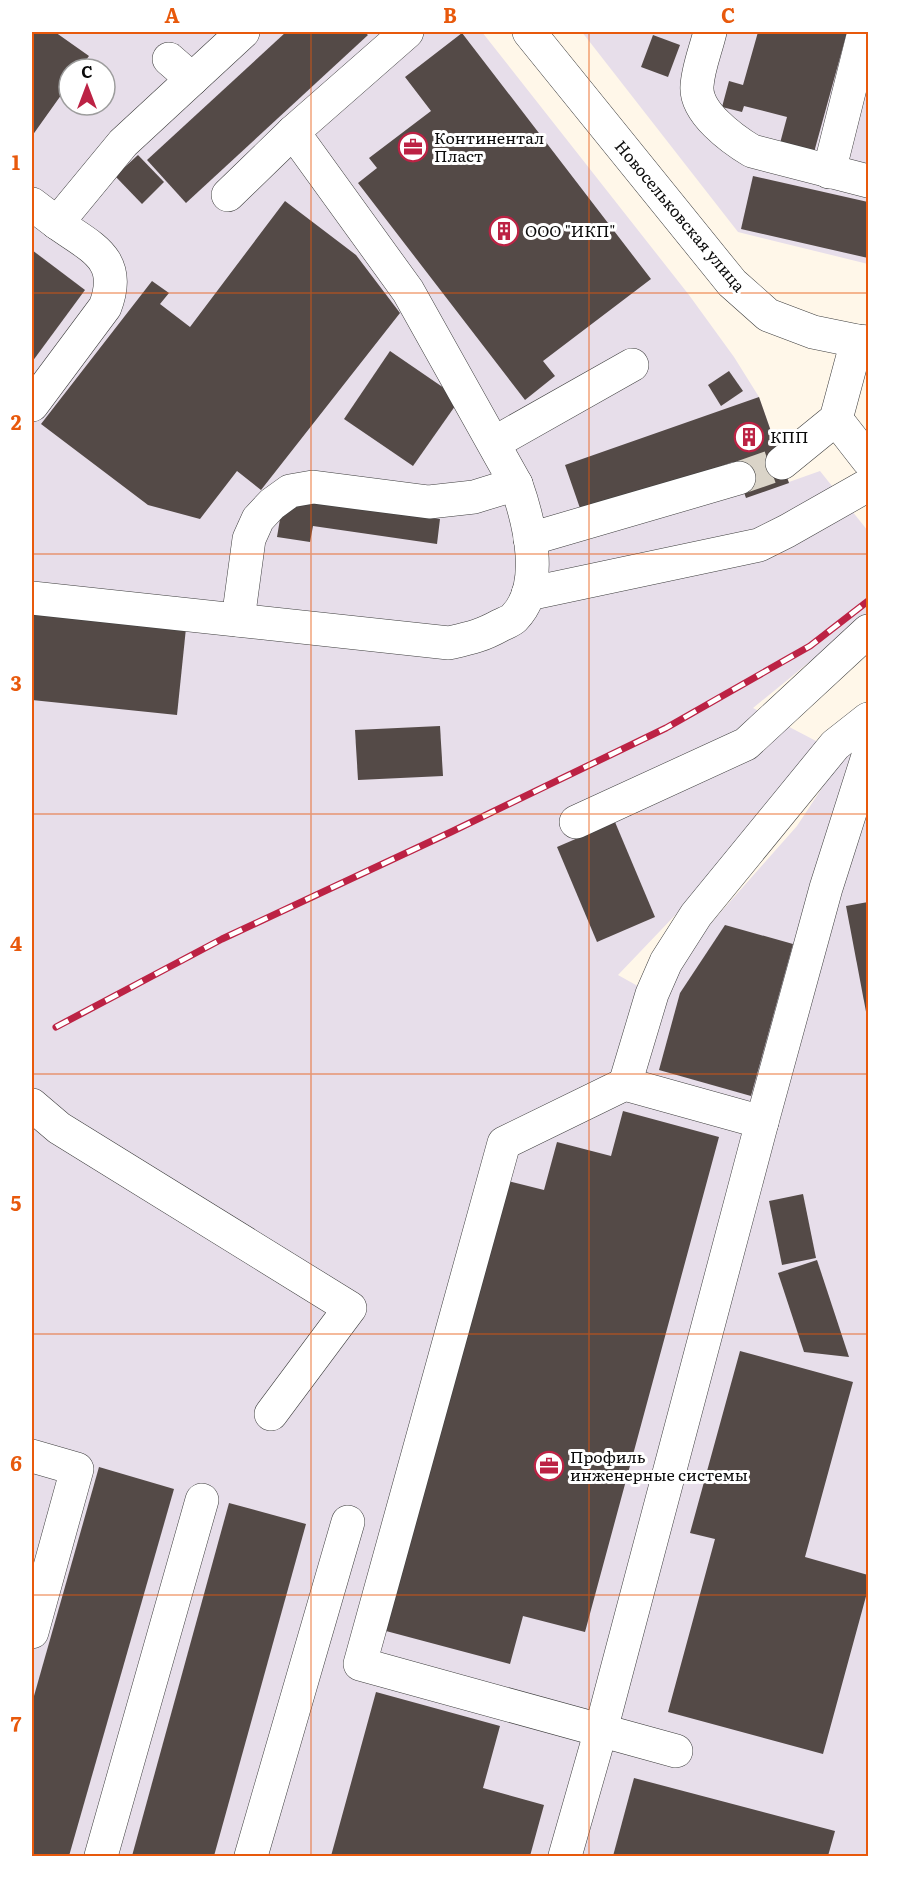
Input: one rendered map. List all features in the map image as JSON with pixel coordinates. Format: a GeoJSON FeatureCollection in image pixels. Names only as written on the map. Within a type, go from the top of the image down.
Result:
{"type":"FeatureCollection","features":[{"type":"Feature","properties":{"kind":"street"},"geometry":{"type":"LineString","coordinates":[[32,405],[105,307],[111,292],[111,273],[103,257],[44,213],[123,143],[180,69],[243,32]]}},
{"type":"Feature","properties":{"kind":"street"},"geometry":{"type":"LineString","coordinates":[[228,195],[293,132],[407,32]]}},
{"type":"Feature","properties":{"kind":"street","name":"Новосельковская улица"},"geometry":{"type":"LineString","coordinates":[[529,32],[732,283],[768,315],[813,332],[863,342]]}},
{"type":"Feature","properties":{"kind":"street"},"geometry":{"type":"LineString","coordinates":[[710,32],[697,87],[699,100],[706,113],[740,144],[752,151],[868,181]]}},
{"type":"Feature","properties":{"kind":"street"},"geometry":{"type":"LineString","coordinates":[[829,172],[864,32]]}},
{"type":"Feature","properties":{"kind":"street"},"geometry":{"type":"LineString","coordinates":[[32,598],[449,642],[482,636],[513,618],[528,594],[532,563],[530,539],[525,510],[516,484],[408,291],[293,132]]}},
{"type":"Feature","properties":{"kind":"street"},"geometry":{"type":"LineString","coordinates":[[782,463],[836,419],[863,342]]}},
{"type":"Feature","properties":{"kind":"street"},"geometry":{"type":"LineString","coordinates":[[494,443],[632,365]]}},
{"type":"Feature","properties":{"kind":"street"},"geometry":{"type":"LineString","coordinates":[[836,419],[868,460]]}},
{"type":"Feature","properties":{"kind":"street"},"geometry":{"type":"LineString","coordinates":[[530,539],[739,478]]}},
{"type":"Feature","properties":{"kind":"street"},"geometry":{"type":"LineString","coordinates":[[238,620],[249,539],[258,519],[272,504],[290,491],[313,487],[429,502],[474,497],[516,484]]}},
{"type":"Feature","properties":{"kind":"street"},"geometry":{"type":"LineString","coordinates":[[528,594],[759,544],[787,531],[868,485]]}},
{"type":"Feature","properties":{"kind":"street"},"geometry":{"type":"LineString","coordinates":[[576,822],[746,744],[868,631]]}},
{"type":"Feature","properties":{"kind":"street"},"geometry":{"type":"LineString","coordinates":[[625,1084],[652,994],[666,962],[696,915],[835,745],[868,719]]}},
{"type":"Feature","properties":{"kind":"street"},"geometry":{"type":"LineString","coordinates":[[565,1857],[826,888],[868,756]]}},
{"type":"Feature","properties":{"kind":"street"},"geometry":{"type":"LineString","coordinates":[[676,1750],[360,1664],[504,1143],[625,1084],[762,1122]]}},
{"type":"Feature","properties":{"kind":"street"},"geometry":{"type":"LineString","coordinates":[[32,1105],[59,1128],[350,1308],[272,1414]]}},
{"type":"Feature","properties":{"kind":"street"},"geometry":{"type":"LineString","coordinates":[[32,1456],[77,1468],[32,1632]]}},
{"type":"Feature","properties":{"kind":"street"},"geometry":{"type":"LineString","coordinates":[[101,1857],[202,1500]]}},
{"type":"Feature","properties":{"kind":"street"},"geometry":{"type":"LineString","coordinates":[[251,1857],[348,1522]]}},
{"type":"Feature","properties":{"kind":"shaded area"},"geometry":{"type":"Polygon","coordinates":[[[32,32],[482,32],[689,295],[734,357],[759,397],[789,482],[820,471],[868,531],[868,614],[753,708],[818,742],[703,886],[618,975],[652,994],[797,826],[847,750],[868,761],[868,1856],[32,1856],[32,32]]]}},
{"type":"Feature","properties":{"kind":"shaded area"},"geometry":{"type":"Polygon","coordinates":[[[582,32],[868,32],[868,264],[738,232],[582,32]]]}},
{"type":"Feature","properties":{"kind":"building"},"geometry":{"type":"Polygon","coordinates":[[[32,32],[55,32],[89,56],[57,57],[57,101],[32,136],[32,32]]]}},
{"type":"Feature","properties":{"kind":"building"},"geometry":{"type":"Polygon","coordinates":[[[286,32],[364,32],[368,35],[186,203],[147,160],[286,32]]]}},
{"type":"Feature","properties":{"kind":"building"},"geometry":{"type":"Polygon","coordinates":[[[758,32],[847,32],[813,156],[779,147],[787,117],[744,106],[742,112],[722,107],[729,81],[743,85],[758,32]]]}},
{"type":"Feature","properties":{"kind":"building","name":"ООО \"ИКП\""},"geometry":{"type":"Polygon","coordinates":[[[462,33],[651,279],[543,361],[555,376],[525,400],[358,183],[377,168],[369,158],[431,111],[405,77],[462,33]]]}},
{"type":"Feature","properties":{"kind":"building"},"geometry":{"type":"Polygon","coordinates":[[[653,35],[680,45],[668,77],[641,67],[653,35]]]}},
{"type":"Feature","properties":{"kind":"building"},"geometry":{"type":"Polygon","coordinates":[[[138,155],[164,182],[142,204],[115,176],[138,155]]]}},
{"type":"Feature","properties":{"kind":"building"},"geometry":{"type":"Polygon","coordinates":[[[753,176],[868,202],[868,258],[741,229],[753,176]]]}},
{"type":"Feature","properties":{"kind":"building"},"geometry":{"type":"Polygon","coordinates":[[[285,201],[356,255],[400,313],[261,490],[237,471],[200,519],[148,505],[41,424],[152,281],[169,293],[160,304],[190,327],[285,201]]]}},
{"type":"Feature","properties":{"kind":"building"},"geometry":{"type":"Polygon","coordinates":[[[32,250],[85,290],[32,362],[32,250]]]}},
{"type":"Feature","properties":{"kind":"building"},"geometry":{"type":"Polygon","coordinates":[[[390,351],[460,399],[413,466],[344,419],[390,351]]]}},
{"type":"Feature","properties":{"kind":"building"},"geometry":{"type":"Polygon","coordinates":[[[729,371],[743,391],[721,406],[708,385],[729,371]]]}},
{"type":"Feature","properties":{"kind":"building"},"geometry":{"type":"Polygon","coordinates":[[[759,397],[789,483],[746,498],[733,462],[582,514],[565,465],[759,397]]]}},
{"type":"Feature","properties":{"kind":"building"},"geometry":{"type":"Polygon","coordinates":[[[299,499],[440,519],[437,544],[313,526],[310,542],[277,537],[281,513],[299,499]]]}},
{"type":"Feature","properties":{"kind":"building"},"geometry":{"type":"Polygon","coordinates":[[[32,612],[186,628],[177,715],[32,700],[32,612]]]}},
{"type":"Feature","properties":{"kind":"building"},"geometry":{"type":"Polygon","coordinates":[[[440,726],[443,776],[358,780],[355,730],[440,726]]]}},
{"type":"Feature","properties":{"kind":"building"},"geometry":{"type":"Polygon","coordinates":[[[615,822],[655,917],[597,942],[557,847],[615,822]]]}},
{"type":"Feature","properties":{"kind":"building"},"geometry":{"type":"Polygon","coordinates":[[[868,902],[868,1017],[867,1017],[846,906],[868,902]]]}},
{"type":"Feature","properties":{"kind":"building"},"geometry":{"type":"Polygon","coordinates":[[[725,925],[793,944],[751,1096],[659,1070],[680,993],[725,925]]]}},
{"type":"Feature","properties":{"kind":"building"},"geometry":{"type":"Polygon","coordinates":[[[623,1111],[719,1137],[585,1632],[523,1616],[510,1664],[386,1631],[508,1181],[544,1190],[557,1142],[611,1156],[623,1111]]]}},
{"type":"Feature","properties":{"kind":"building"},"geometry":{"type":"Polygon","coordinates":[[[803,1194],[816,1258],[782,1265],[769,1201],[803,1194]]]}},
{"type":"Feature","properties":{"kind":"building"},"geometry":{"type":"Polygon","coordinates":[[[817,1260],[849,1357],[804,1352],[778,1273],[817,1260]]]}},
{"type":"Feature","properties":{"kind":"building"},"geometry":{"type":"Polygon","coordinates":[[[740,1351],[853,1382],[805,1557],[868,1575],[868,1589],[823,1754],[668,1712],[715,1539],[690,1533],[740,1351]]]}},
{"type":"Feature","properties":{"kind":"building"},"geometry":{"type":"Polygon","coordinates":[[[99,1467],[174,1489],[69,1856],[32,1856],[32,1703],[99,1467]]]}},
{"type":"Feature","properties":{"kind":"building"},"geometry":{"type":"Polygon","coordinates":[[[229,1503],[306,1524],[214,1856],[132,1856],[229,1503]]]}},
{"type":"Feature","properties":{"kind":"building"},"geometry":{"type":"Polygon","coordinates":[[[376,1692],[500,1726],[483,1788],[544,1805],[530,1856],[331,1856],[376,1692]]]}},
{"type":"Feature","properties":{"kind":"building"},"geometry":{"type":"Polygon","coordinates":[[[634,1778],[835,1831],[828,1856],[613,1856],[634,1778]]]}},
{"type":"Feature","properties":{"kind":"tunnel"},"geometry":{"type":"LineString","coordinates":[[739,478],[782,463]]}},
{"type":"Feature","properties":{"kind":"railway"},"geometry":{"type":"LineString","coordinates":[[56,1027],[222,939],[666,728],[810,646],[868,601]]}},
{"type":"Feature","properties":{"kind":"place","name":"Континентал Пласт"},"geometry":{"type":"Point","coordinates":[413,147]}},
{"type":"Feature","properties":{"kind":"place","name":"ООО \"ИКП\""},"geometry":{"type":"Point","coordinates":[504,231]}},
{"type":"Feature","properties":{"kind":"place","name":"КПП"},"geometry":{"type":"Point","coordinates":[749,437]}},
{"type":"Feature","properties":{"kind":"place","name":"Профиль инженерные системы"},"geometry":{"type":"Point","coordinates":[549,1466]}}]}
